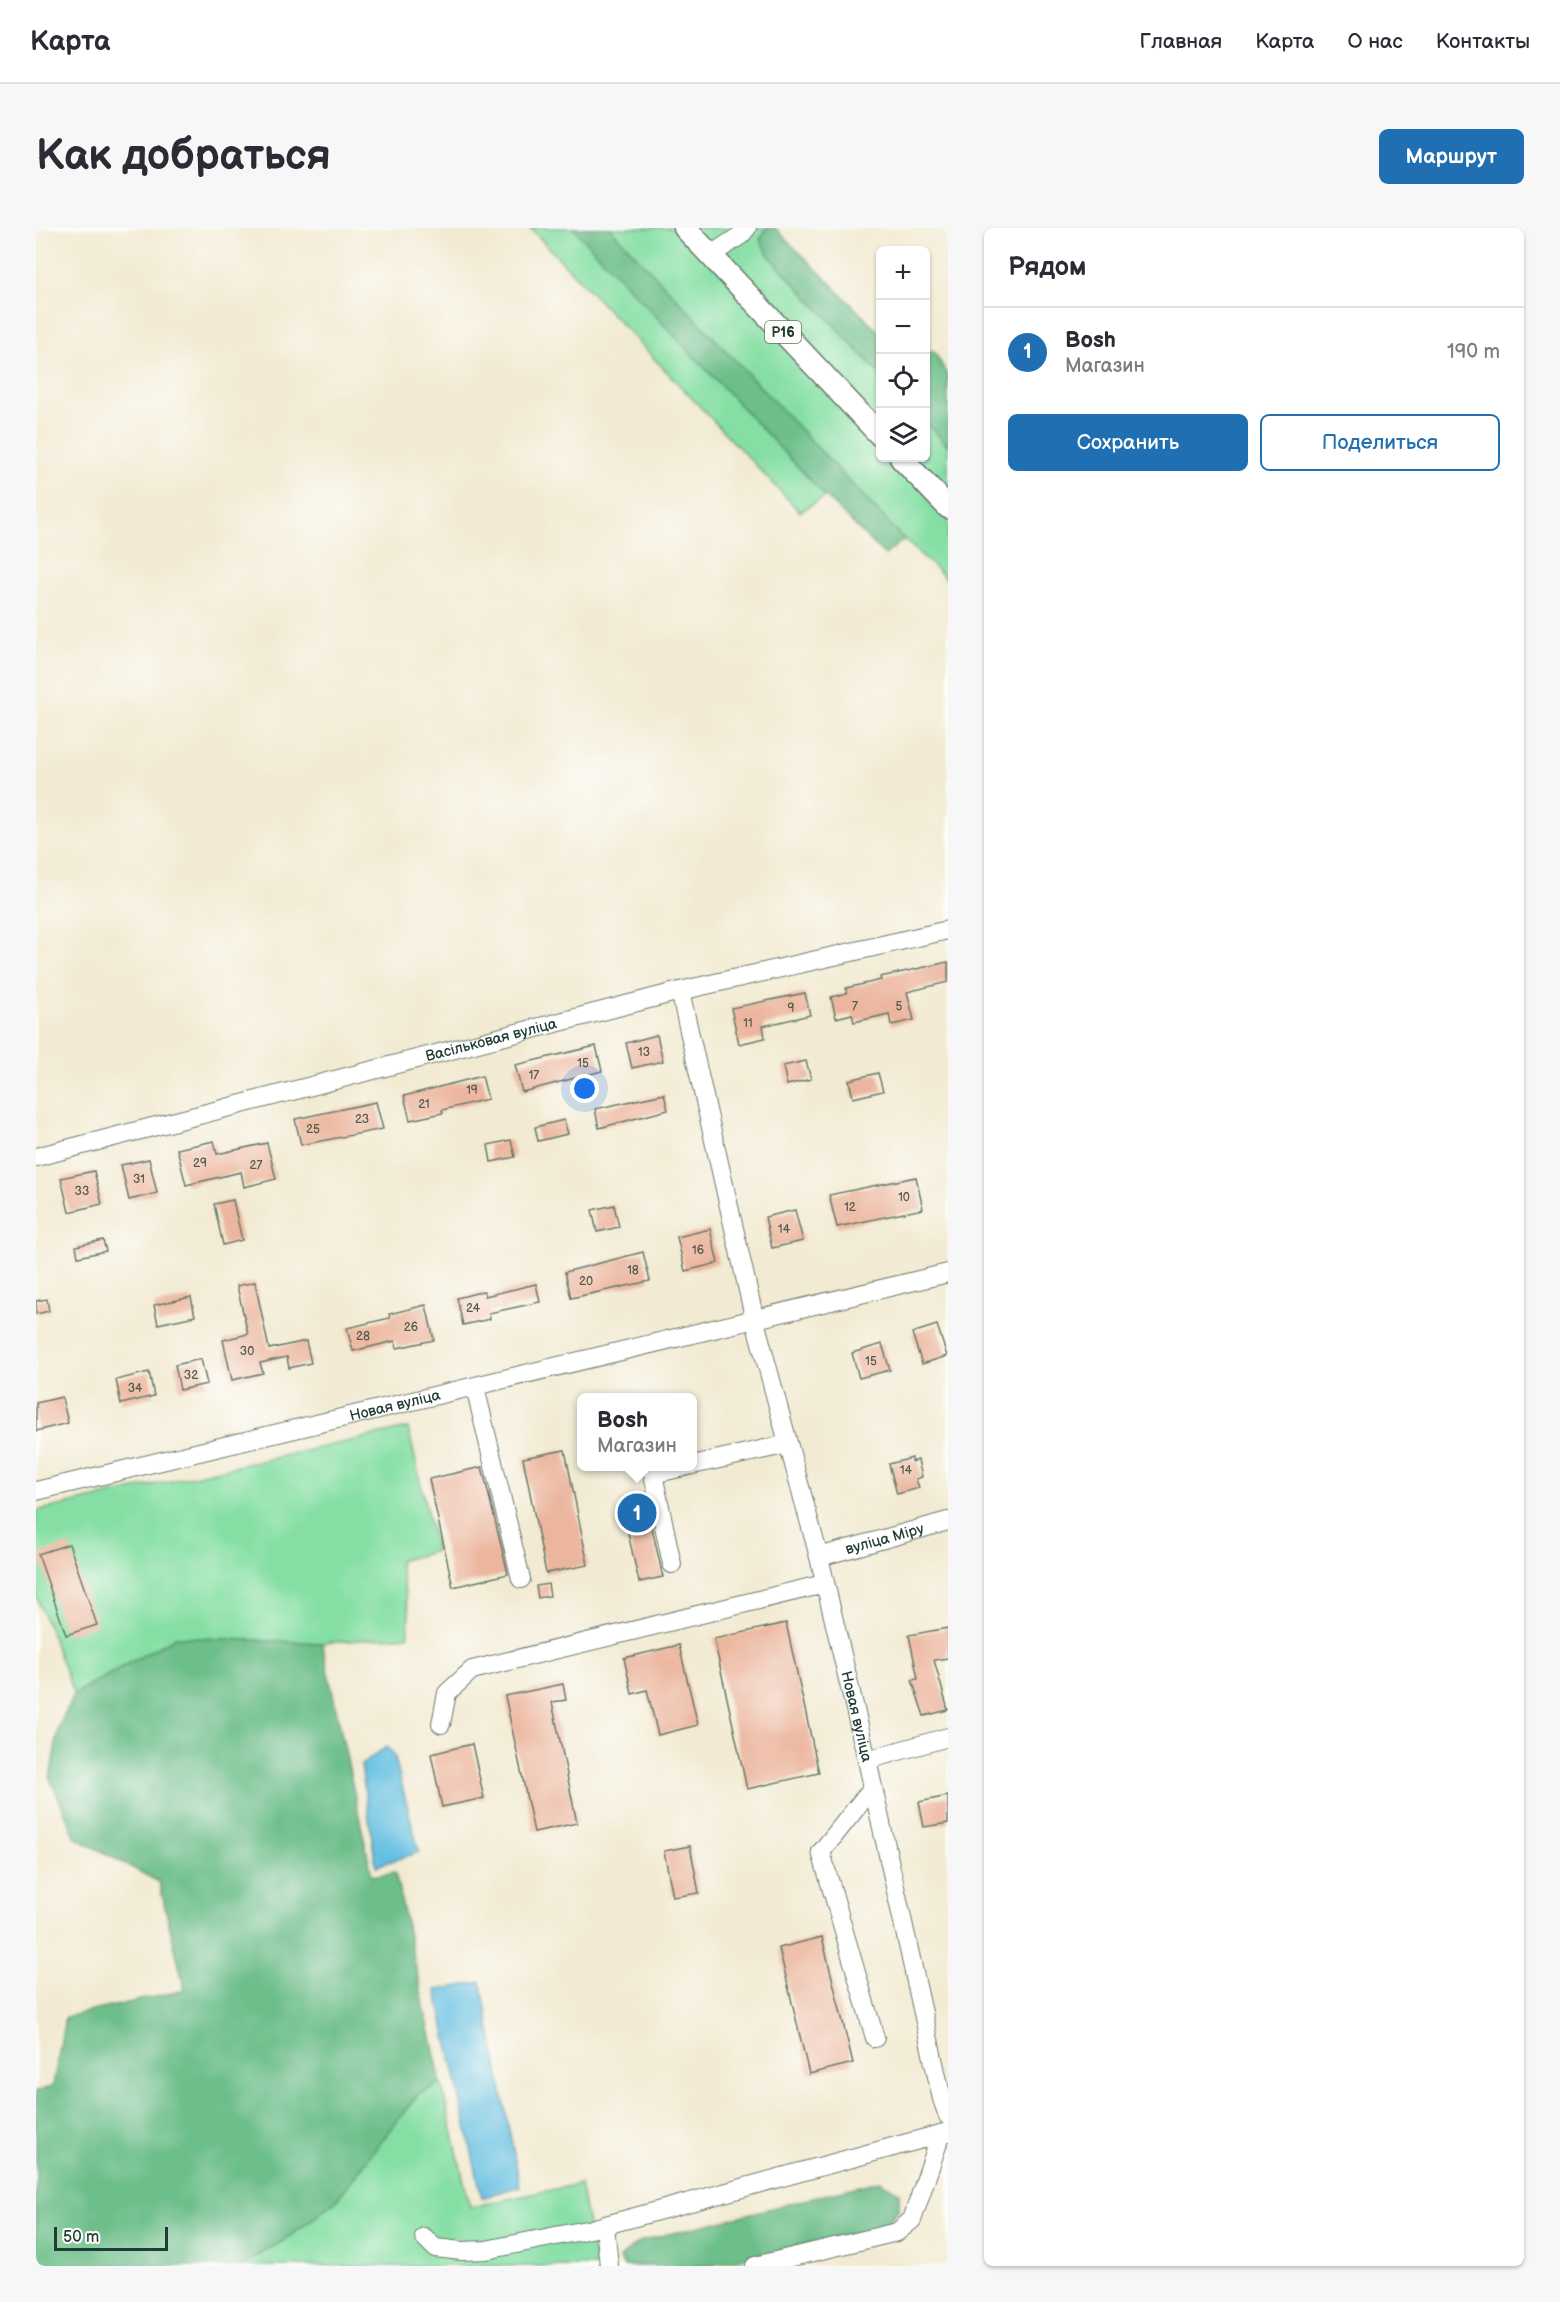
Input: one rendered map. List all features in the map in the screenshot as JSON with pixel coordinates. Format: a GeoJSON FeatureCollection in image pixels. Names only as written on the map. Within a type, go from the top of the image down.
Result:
{"type":"FeatureCollection","features":[{"type":"Feature","properties":{"kind":"main road","name":"Р16"},"geometry":{"type":"LineString","coordinates":[[685,228],[876,431]]}},
{"type":"Feature","properties":{"kind":"main road"},"geometry":{"type":"LineString","coordinates":[[905,462],[948,507]]}},
{"type":"Feature","properties":{"kind":"street"},"geometry":{"type":"LineString","coordinates":[[711,255],[741,235],[747,228]]}},
{"type":"Feature","properties":{"kind":"street","name":"Васільковая вуліца"},"geometry":{"type":"LineString","coordinates":[[36,1157],[680,991],[948,930]]}},
{"type":"Feature","properties":{"kind":"street"},"geometry":{"type":"LineString","coordinates":[[680,991],[755,1321]]}},
{"type":"Feature","properties":{"kind":"street","name":"Новая вуліца"},"geometry":{"type":"LineString","coordinates":[[36,1491],[755,1321],[948,1273]]}},
{"type":"Feature","properties":{"kind":"street","name":"Новая вуліца"},"geometry":{"type":"LineString","coordinates":[[755,1321],[819,1557],[867,1760],[942,2099],[948,2116]]}},
{"type":"Feature","properties":{"kind":"street"},"geometry":{"type":"LineString","coordinates":[[475,1387],[521,1580]]}},
{"type":"Feature","properties":{"kind":"street"},"geometry":{"type":"LineString","coordinates":[[697,1465],[789,1444]]}},
{"type":"Feature","properties":{"kind":"street"},"geometry":{"type":"LineString","coordinates":[[667,1471],[652,1474],[672,1564]]}},
{"type":"Feature","properties":{"kind":"street","name":"вуліца Міру"},"geometry":{"type":"LineString","coordinates":[[819,1557],[948,1521]]}},
{"type":"Feature","properties":{"kind":"street"},"geometry":{"type":"LineString","coordinates":[[441,1724],[447,1693],[472,1670],[824,1584]]}},
{"type":"Feature","properties":{"kind":"street"},"geometry":{"type":"LineString","coordinates":[[867,1760],[948,1737]]}},
{"type":"Feature","properties":{"kind":"street"},"geometry":{"type":"LineString","coordinates":[[873,1787],[821,1852],[875,2038]]}},
{"type":"Feature","properties":{"kind":"street"},"geometry":{"type":"LineString","coordinates":[[424,2237],[435,2248],[462,2251],[486,2250],[605,2226],[944,2133]]}},
{"type":"Feature","properties":{"kind":"street"},"geometry":{"type":"LineString","coordinates":[[755,2266],[897,2232],[912,2220],[944,2133]]}},
{"type":"Feature","properties":{"kind":"street"},"geometry":{"type":"LineString","coordinates":[[605,2226],[609,2266]]}},
{"type":"Feature","properties":{"kind":"green space"},"geometry":{"type":"Polygon","coordinates":[[[530,228],[767,228],[760,240],[769,256],[876,370],[876,462],[930,462],[930,426],[948,446],[948,580],[904,539],[885,555],[826,496],[800,512],[530,228]]]}},
{"type":"Feature","properties":{"kind":"green space"},"geometry":{"type":"Polygon","coordinates":[[[573,228],[610,228],[904,539],[885,555],[825,496],[573,228]]]}},
{"type":"Feature","properties":{"kind":"green space"},"geometry":{"type":"Polygon","coordinates":[[[767,228],[775,228],[876,329],[876,370],[769,256],[760,240],[767,228]]]}},
{"type":"Feature","properties":{"kind":"green space"},"geometry":{"type":"Polygon","coordinates":[[[930,351],[934,351],[948,376],[948,446],[930,426],[930,351]]]}},
{"type":"Feature","properties":{"kind":"green space"},"geometry":{"type":"Polygon","coordinates":[[[408,1428],[436,1551],[399,1561],[409,1612],[408,1636],[322,1643],[176,1637],[74,1694],[36,1595],[36,1511],[408,1428]]]}},
{"type":"Feature","properties":{"kind":"green space"},"geometry":{"type":"Polygon","coordinates":[[[176,1637],[322,1643],[372,1876],[395,1872],[441,2083],[418,2094],[335,2202],[283,2241],[240,2266],[36,2266],[36,2092],[53,2086],[65,2017],[185,1990],[159,1882],[76,1838],[50,1779],[59,1726],[74,1694],[176,1637]]]}},
{"type":"Feature","properties":{"kind":"green space"},"geometry":{"type":"Polygon","coordinates":[[[441,2083],[470,2207],[580,2184],[596,2266],[240,2266],[283,2241],[335,2202],[418,2094],[441,2083]]]}},
{"type":"Feature","properties":{"kind":"green space"},"geometry":{"type":"Polygon","coordinates":[[[879,2181],[899,2192],[899,2208],[883,2228],[709,2266],[624,2266],[620,2258],[641,2241],[879,2181]]]}},
{"type":"Feature","properties":{"kind":"water"},"geometry":{"type":"Polygon","coordinates":[[[386,1747],[394,1754],[419,1852],[376,1866],[361,1765],[386,1747]]]}},
{"type":"Feature","properties":{"kind":"water"},"geometry":{"type":"Polygon","coordinates":[[[481,1982],[520,2186],[482,2198],[436,1990],[481,1982]]]}},
{"type":"Feature","properties":{"kind":"building"},"geometry":{"type":"Polygon","coordinates":[[[948,962],[948,982],[907,992],[914,1020],[891,1025],[889,1014],[854,1022],[852,1014],[836,1018],[831,997],[847,993],[846,988],[881,980],[880,977],[948,962]]]}},
{"type":"Feature","properties":{"kind":"building"},"geometry":{"type":"Polygon","coordinates":[[[805,993],[810,1015],[763,1026],[765,1038],[739,1044],[731,1008],[805,993]]]}},
{"type":"Feature","properties":{"kind":"building"},"geometry":{"type":"Polygon","coordinates":[[[657,1035],[663,1061],[632,1068],[626,1043],[657,1035]]]}},
{"type":"Feature","properties":{"kind":"building"},"geometry":{"type":"Polygon","coordinates":[[[596,1046],[602,1071],[522,1092],[515,1065],[596,1046]]]}},
{"type":"Feature","properties":{"kind":"building"},"geometry":{"type":"Polygon","coordinates":[[[806,1061],[811,1079],[787,1085],[783,1066],[806,1061]]]}},
{"type":"Feature","properties":{"kind":"building"},"geometry":{"type":"Polygon","coordinates":[[[878,1073],[883,1091],[853,1098],[849,1080],[878,1073]]]}},
{"type":"Feature","properties":{"kind":"building"},"geometry":{"type":"Polygon","coordinates":[[[482,1076],[488,1099],[442,1110],[443,1113],[410,1120],[404,1096],[482,1076]]]}},
{"type":"Feature","properties":{"kind":"building"},"geometry":{"type":"Polygon","coordinates":[[[664,1094],[668,1110],[599,1128],[595,1109],[664,1094]]]}},
{"type":"Feature","properties":{"kind":"building"},"geometry":{"type":"Polygon","coordinates":[[[376,1102],[383,1129],[301,1145],[295,1119],[376,1102]]]}},
{"type":"Feature","properties":{"kind":"building"},"geometry":{"type":"Polygon","coordinates":[[[564,1120],[568,1134],[538,1141],[535,1127],[564,1120]]]}},
{"type":"Feature","properties":{"kind":"building"},"geometry":{"type":"Polygon","coordinates":[[[511,1140],[515,1157],[491,1162],[488,1145],[511,1140]]]}},
{"type":"Feature","properties":{"kind":"building"},"geometry":{"type":"Polygon","coordinates":[[[214,1141],[217,1154],[267,1143],[276,1179],[244,1187],[241,1172],[186,1185],[177,1149],[214,1141]]]}},
{"type":"Feature","properties":{"kind":"building"},"geometry":{"type":"Polygon","coordinates":[[[149,1159],[157,1193],[129,1200],[121,1165],[149,1159]]]}},
{"type":"Feature","properties":{"kind":"building"},"geometry":{"type":"Polygon","coordinates":[[[94,1171],[102,1204],[69,1212],[61,1178],[94,1171]]]}},
{"type":"Feature","properties":{"kind":"building"},"geometry":{"type":"Polygon","coordinates":[[[916,1177],[923,1209],[837,1227],[829,1195],[916,1177]]]}},
{"type":"Feature","properties":{"kind":"building"},"geometry":{"type":"Polygon","coordinates":[[[233,1200],[242,1240],[223,1245],[214,1204],[233,1200]]]}},
{"type":"Feature","properties":{"kind":"building"},"geometry":{"type":"Polygon","coordinates":[[[614,1205],[619,1227],[597,1232],[592,1210],[614,1205]]]}},
{"type":"Feature","properties":{"kind":"building"},"geometry":{"type":"Polygon","coordinates":[[[795,1210],[803,1241],[772,1248],[765,1217],[795,1210]]]}},
{"type":"Feature","properties":{"kind":"building"},"geometry":{"type":"Polygon","coordinates":[[[710,1229],[718,1263],[685,1271],[677,1237],[710,1229]]]}},
{"type":"Feature","properties":{"kind":"building"},"geometry":{"type":"Polygon","coordinates":[[[103,1240],[106,1251],[78,1257],[76,1246],[103,1240]]]}},
{"type":"Feature","properties":{"kind":"building"},"geometry":{"type":"Polygon","coordinates":[[[643,1252],[650,1281],[571,1298],[565,1272],[643,1252]]]}},
{"type":"Feature","properties":{"kind":"building"},"geometry":{"type":"Polygon","coordinates":[[[255,1282],[269,1349],[306,1341],[311,1363],[289,1368],[287,1357],[260,1363],[263,1373],[232,1380],[223,1340],[248,1334],[237,1286],[255,1282]]]}},
{"type":"Feature","properties":{"kind":"building"},"geometry":{"type":"Polygon","coordinates":[[[536,1284],[540,1302],[489,1313],[490,1319],[463,1325],[457,1298],[484,1291],[485,1296],[536,1284]]]}},
{"type":"Feature","properties":{"kind":"building"},"geometry":{"type":"Polygon","coordinates":[[[191,1297],[195,1316],[158,1324],[154,1305],[191,1297]]]}},
{"type":"Feature","properties":{"kind":"building"},"geometry":{"type":"Polygon","coordinates":[[[47,1299],[49,1311],[36,1314],[36,1301],[47,1299]]]}},
{"type":"Feature","properties":{"kind":"building"},"geometry":{"type":"Polygon","coordinates":[[[426,1305],[434,1340],[397,1348],[395,1341],[353,1351],[347,1328],[390,1318],[389,1314],[426,1305]]]}},
{"type":"Feature","properties":{"kind":"building"},"geometry":{"type":"Polygon","coordinates":[[[937,1325],[947,1356],[922,1364],[912,1333],[937,1325]]]}},
{"type":"Feature","properties":{"kind":"building"},"geometry":{"type":"Polygon","coordinates":[[[882,1344],[890,1370],[859,1378],[852,1353],[882,1344]]]}},
{"type":"Feature","properties":{"kind":"building"},"geometry":{"type":"Polygon","coordinates":[[[201,1359],[207,1384],[180,1390],[175,1365],[201,1359]]]}},
{"type":"Feature","properties":{"kind":"building"},"geometry":{"type":"Polygon","coordinates":[[[149,1372],[154,1396],[121,1404],[116,1380],[149,1372]]]}},
{"type":"Feature","properties":{"kind":"building"},"geometry":{"type":"Polygon","coordinates":[[[62,1397],[68,1423],[36,1431],[36,1403],[62,1397]]]}},
{"type":"Feature","properties":{"kind":"building"},"geometry":{"type":"Polygon","coordinates":[[[565,1450],[588,1565],[546,1573],[523,1458],[565,1450]]]}},
{"type":"Feature","properties":{"kind":"building"},"geometry":{"type":"Polygon","coordinates":[[[912,1458],[912,1462],[918,1460],[922,1477],[916,1479],[919,1488],[897,1494],[889,1464],[912,1458]]]}},
{"type":"Feature","properties":{"kind":"building"},"geometry":{"type":"Polygon","coordinates":[[[482,1467],[508,1574],[453,1587],[429,1479],[482,1467]]]}},
{"type":"Feature","properties":{"kind":"building"},"geometry":{"type":"Polygon","coordinates":[[[645,1497],[663,1577],[639,1582],[621,1502],[645,1497]]]}},
{"type":"Feature","properties":{"kind":"building"},"geometry":{"type":"Polygon","coordinates":[[[69,1544],[97,1625],[66,1635],[38,1554],[69,1544]]]}},
{"type":"Feature","properties":{"kind":"building"},"geometry":{"type":"Polygon","coordinates":[[[548,1584],[550,1596],[538,1598],[536,1586],[548,1584]]]}},
{"type":"Feature","properties":{"kind":"building"},"geometry":{"type":"Polygon","coordinates":[[[786,1623],[819,1773],[747,1789],[714,1639],[786,1623]]]}},
{"type":"Feature","properties":{"kind":"building"},"geometry":{"type":"Polygon","coordinates":[[[948,1628],[948,1658],[934,1660],[948,1710],[924,1716],[912,1680],[918,1679],[909,1635],[948,1628]]]}},
{"type":"Feature","properties":{"kind":"building"},"geometry":{"type":"Polygon","coordinates":[[[679,1645],[698,1725],[658,1735],[647,1690],[632,1694],[624,1658],[679,1645]]]}},
{"type":"Feature","properties":{"kind":"building"},"geometry":{"type":"Polygon","coordinates":[[[563,1684],[566,1700],[552,1702],[577,1823],[534,1832],[505,1696],[563,1684]]]}},
{"type":"Feature","properties":{"kind":"building"},"geometry":{"type":"Polygon","coordinates":[[[472,1744],[484,1798],[442,1807],[431,1754],[472,1744]]]}},
{"type":"Feature","properties":{"kind":"building"},"geometry":{"type":"Polygon","coordinates":[[[948,1796],[948,1823],[924,1827],[919,1802],[948,1796]]]}},
{"type":"Feature","properties":{"kind":"building"},"geometry":{"type":"Polygon","coordinates":[[[690,1846],[699,1893],[673,1897],[664,1851],[690,1846]]]}},
{"type":"Feature","properties":{"kind":"building"},"geometry":{"type":"Polygon","coordinates":[[[822,1937],[853,2063],[809,2074],[779,1948],[822,1937]]]}},
{"type":"Feature","properties":{"kind":"place","name":"Bosh"},"geometry":{"type":"Point","coordinates":[637,1513]}}]}
